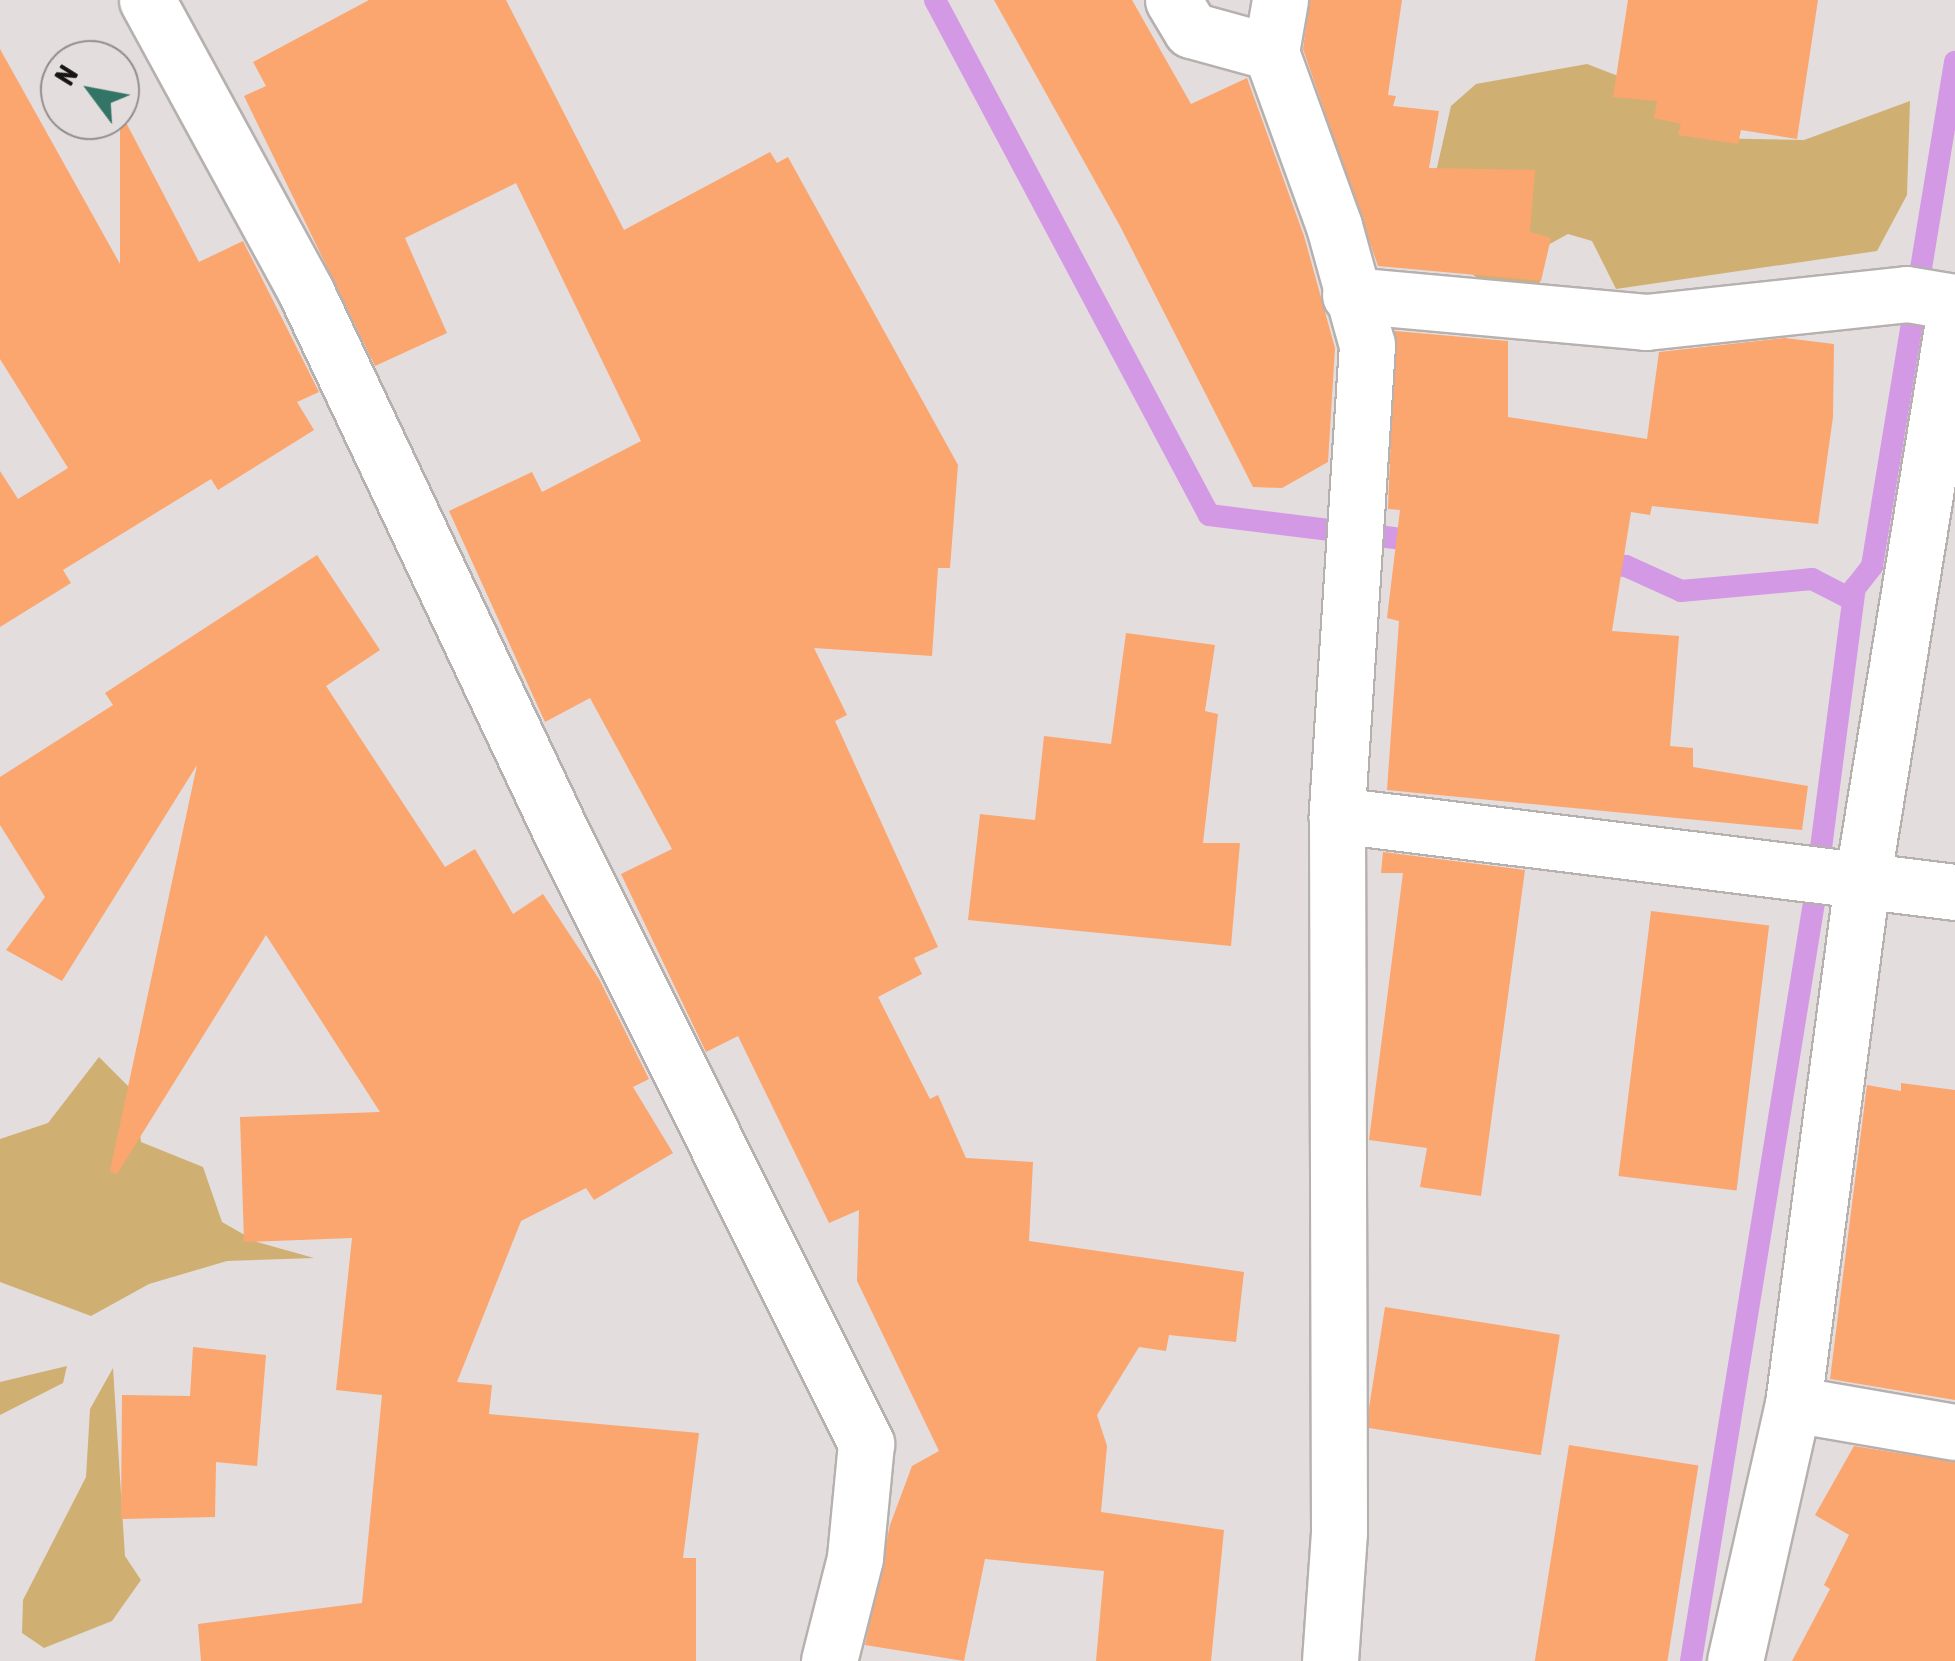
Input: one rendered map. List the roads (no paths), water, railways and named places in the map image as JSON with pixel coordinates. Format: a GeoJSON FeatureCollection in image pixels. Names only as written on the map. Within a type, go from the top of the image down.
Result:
{"type":"FeatureCollection","features":[{"type":"Feature","properties":{"kind":"street"},"geometry":{"type":"LineString","coordinates":[[147,0],[306,292],[562,834],[866,1443],[855,1558],[828,1661]]}},
{"type":"Feature","properties":{"kind":"street"},"geometry":{"type":"LineString","coordinates":[[1173,0],[1192,30],[1271,52]]}},
{"type":"Feature","properties":{"kind":"street"},"geometry":{"type":"LineString","coordinates":[[1280,0],[1271,52],[1334,226],[1350,295],[1367,345],[1360,529],[1338,815],[1339,1532],[1330,1661]]}},
{"type":"Feature","properties":{"kind":"street"},"geometry":{"type":"LineString","coordinates":[[1350,295],[1646,322],[1938,301],[1944,449],[1832,878],[1793,1404],[1736,1661]]}},
{"type":"Feature","properties":{"kind":"street"},"geometry":{"type":"LineString","coordinates":[[1338,815],[1955,892]]}},
{"type":"Feature","properties":{"kind":"street"},"geometry":{"type":"LineString","coordinates":[[1793,1404],[1955,1432]]}},
{"type":"Feature","properties":{"kind":"waterway"},"geometry":{"type":"LineString","coordinates":[[935,0],[1209,515],[1425,542]]}},
{"type":"Feature","properties":{"kind":"waterway"},"geometry":{"type":"LineString","coordinates":[[1691,1661],[1814,902],[1855,588],[1872,566],[1955,62]]}},
{"type":"Feature","properties":{"kind":"waterway"},"geometry":{"type":"LineString","coordinates":[[1591,563],[1626,566],[1681,591],[1812,579],[1853,600]]}}]}
